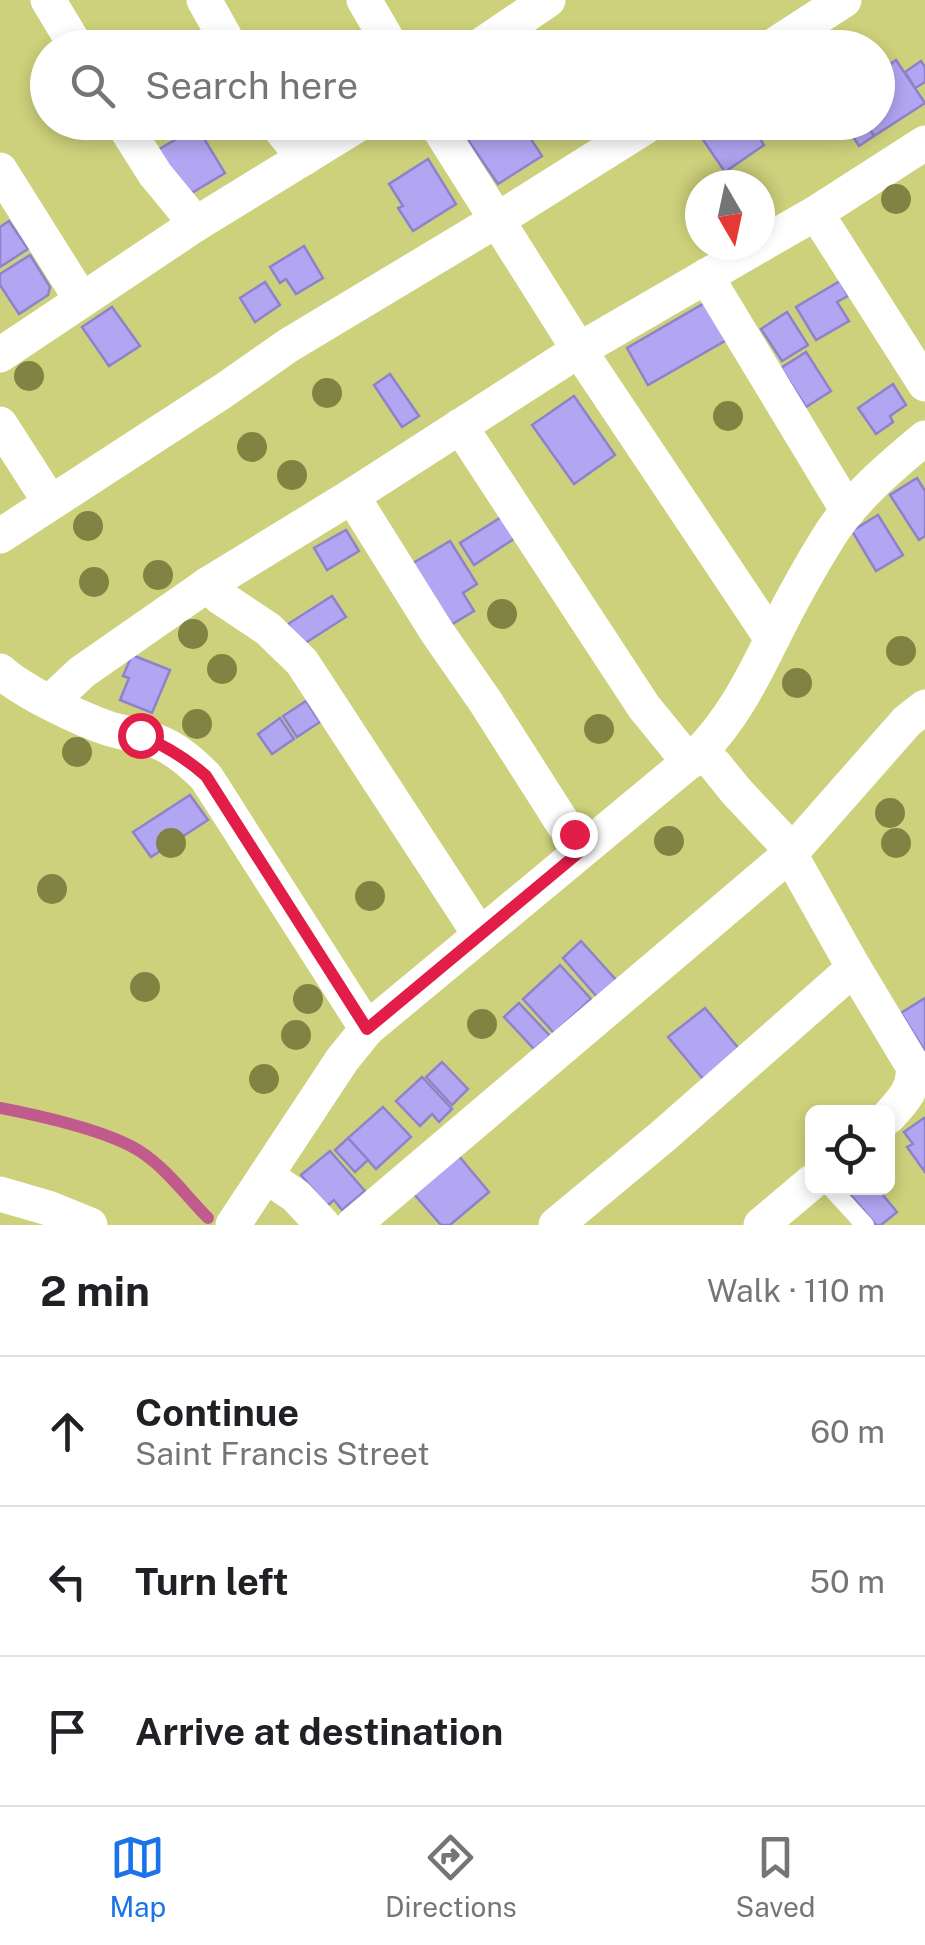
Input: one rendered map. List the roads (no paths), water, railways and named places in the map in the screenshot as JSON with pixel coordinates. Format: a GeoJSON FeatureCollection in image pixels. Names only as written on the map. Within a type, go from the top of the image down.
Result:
{"type":"FeatureCollection","features":[{"type":"Feature","properties":{"kind":"street"},"geometry":{"type":"LineString","coordinates":[[48,0],[66,30]]}},
{"type":"Feature","properties":{"kind":"street"},"geometry":{"type":"LineString","coordinates":[[204,0],[221,30]]}},
{"type":"Feature","properties":{"kind":"street"},"geometry":{"type":"LineString","coordinates":[[364,0],[382,30]]}},
{"type":"Feature","properties":{"kind":"street"},"geometry":{"type":"LineString","coordinates":[[798,30],[844,0]]}},
{"type":"Feature","properties":{"kind":"street"},"geometry":{"type":"LineString","coordinates":[[500,30],[534,4]]}},
{"type":"Feature","properties":{"kind":"street"},"geometry":{"type":"LineString","coordinates":[[133,140],[155,174],[196,224]]}},
{"type":"Feature","properties":{"kind":"street"},"geometry":{"type":"LineString","coordinates":[[290,140],[304,158]]}},
{"type":"Feature","properties":{"kind":"street"},"geometry":{"type":"LineString","coordinates":[[0,355],[196,224],[333,140]]}},
{"type":"Feature","properties":{"kind":"street"},"geometry":{"type":"LineString","coordinates":[[446,140],[578,350],[772,639]]}},
{"type":"Feature","properties":{"kind":"street"},"geometry":{"type":"LineString","coordinates":[[0,536],[290,345],[624,140]]}},
{"type":"Feature","properties":{"kind":"street"},"geometry":{"type":"LineString","coordinates":[[775,236],[924,147]]}},
{"type":"Feature","properties":{"kind":"street"},"geometry":{"type":"LineString","coordinates":[[0,170],[81,299]]}},
{"type":"Feature","properties":{"kind":"street"},"geometry":{"type":"LineString","coordinates":[[816,213],[925,384]]}},
{"type":"Feature","properties":{"kind":"street"},"geometry":{"type":"LineString","coordinates":[[50,702],[82,672],[207,585],[578,350],[734,260]]}},
{"type":"Feature","properties":{"kind":"street"},"geometry":{"type":"LineString","coordinates":[[706,276],[848,511]]}},
{"type":"Feature","properties":{"kind":"street"},"geometry":{"type":"LineString","coordinates":[[0,424],[50,502]]}},
{"type":"Feature","properties":{"kind":"street"},"geometry":{"type":"LineString","coordinates":[[460,426],[644,707],[693,759],[708,759],[715,765],[776,832],[913,1066],[911,1089],[895,1108]]}},
{"type":"Feature","properties":{"kind":"street"},"geometry":{"type":"LineString","coordinates":[[233,1225],[342,1060],[367,1029],[693,759],[718,734],[739,704],[830,534],[876,481],[925,438]]}},
{"type":"Feature","properties":{"kind":"street"},"geometry":{"type":"LineString","coordinates":[[352,496],[436,632],[486,701],[564,825],[589,844]]}},
{"type":"Feature","properties":{"kind":"street"},"geometry":{"type":"LineString","coordinates":[[207,585],[268,629],[302,662],[480,935]]}},
{"type":"Feature","properties":{"kind":"street"},"geometry":{"type":"LineString","coordinates":[[0,671],[80,718],[165,745],[206,776],[367,1029]]}},
{"type":"Feature","properties":{"kind":"street"},"geometry":{"type":"LineString","coordinates":[[353,1225],[790,854],[906,721],[925,706]]}},
{"type":"Feature","properties":{"kind":"street"},"geometry":{"type":"LineString","coordinates":[[556,1225],[854,968]]}},
{"type":"Feature","properties":{"kind":"street"},"geometry":{"type":"LineString","coordinates":[[266,1176],[296,1196],[323,1225]]}},
{"type":"Feature","properties":{"kind":"street"},"geometry":{"type":"LineString","coordinates":[[761,1225],[805,1188]]}},
{"type":"Feature","properties":{"kind":"street"},"geometry":{"type":"LineString","coordinates":[[0,1194],[90,1225]]}},
{"type":"Feature","properties":{"kind":"lane"},"geometry":{"type":"LineString","coordinates":[[837,1195],[865,1225]]}},
{"type":"Feature","properties":{"kind":"waterway"},"geometry":{"type":"LineString","coordinates":[[0,1108],[73,1125],[127,1144],[159,1167],[208,1218]]}}]}
